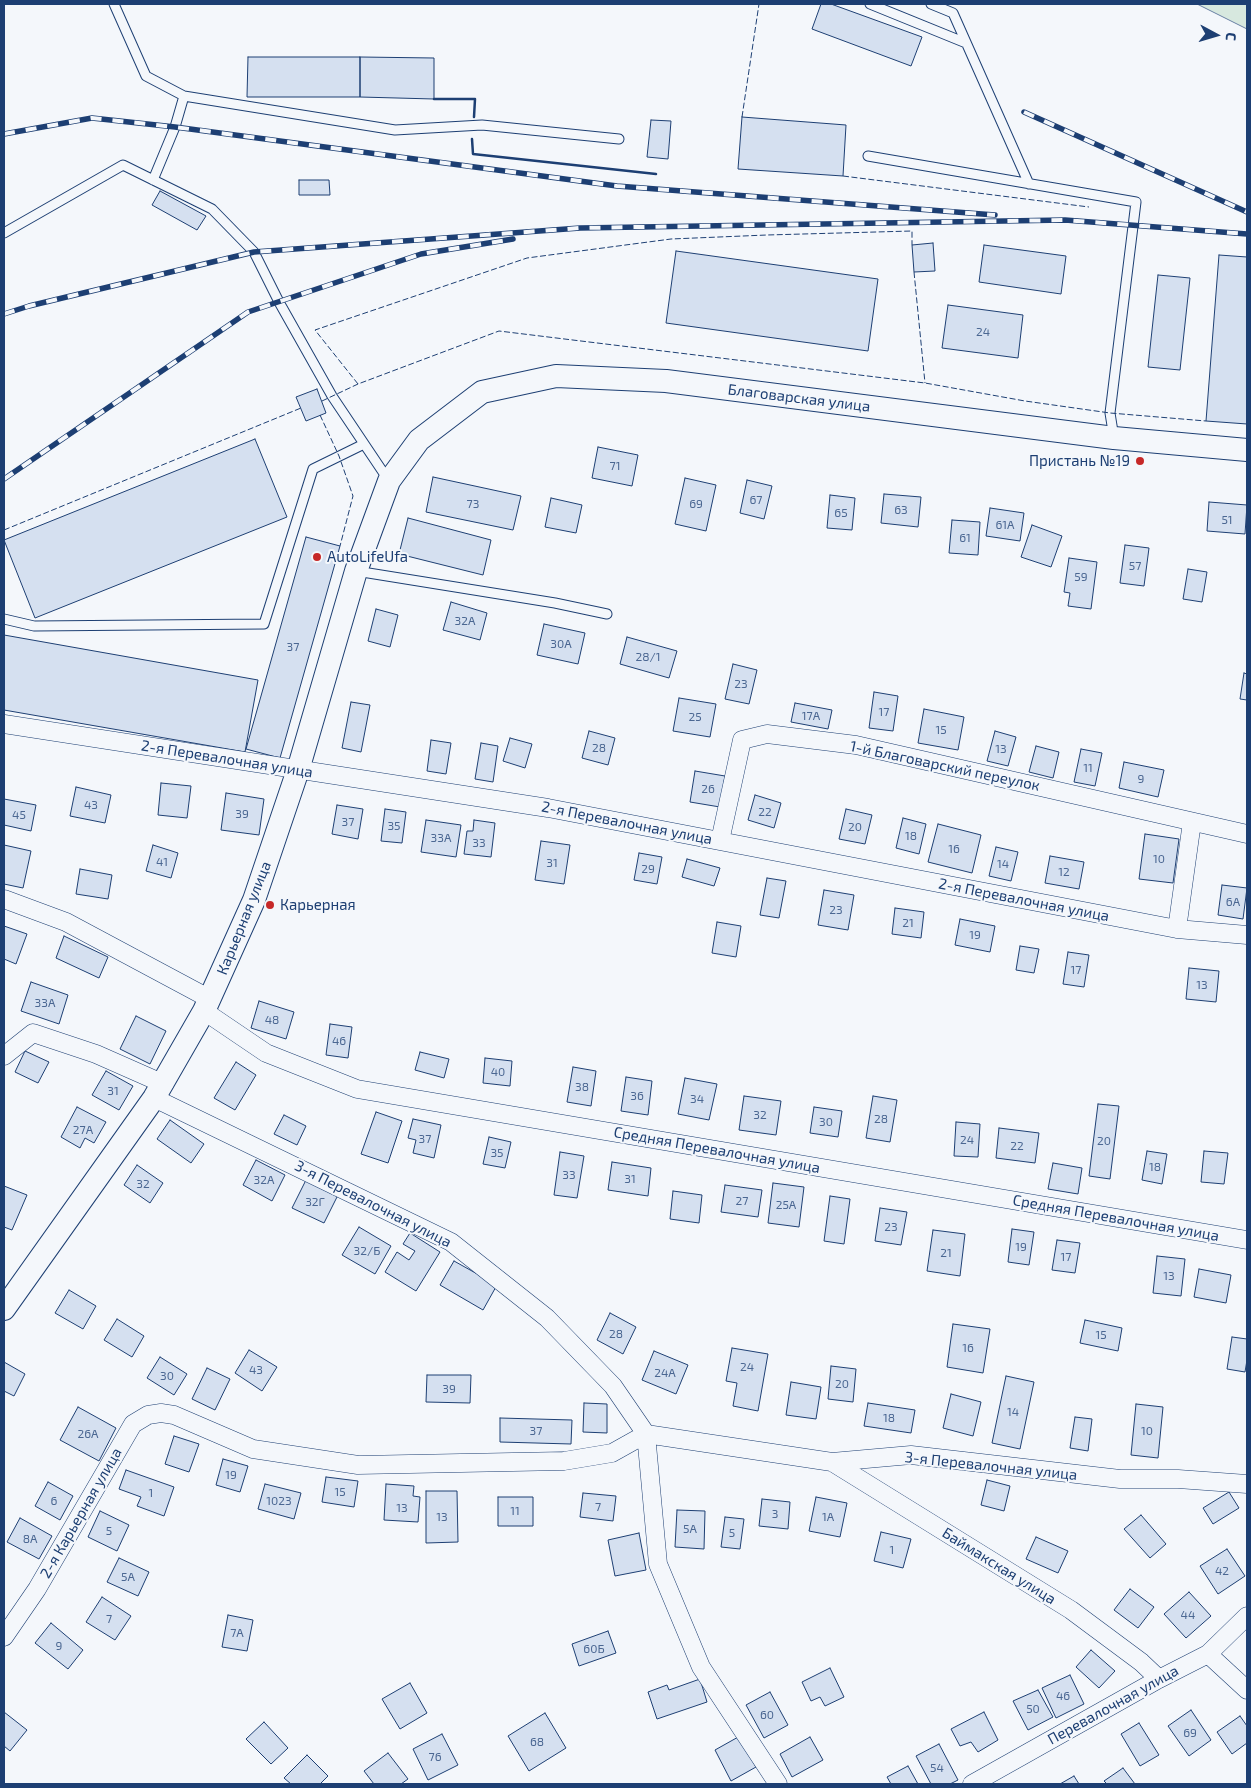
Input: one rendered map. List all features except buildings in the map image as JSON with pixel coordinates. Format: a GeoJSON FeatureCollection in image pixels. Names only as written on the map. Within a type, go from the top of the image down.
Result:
{"type":"FeatureCollection","features":[{"type":"Feature","properties":{"kind":"street","name":"Благоварская улица"},"geometry":{"type":"LineString","coordinates":[[389,481],[419,440],[482,392],[556,376],[666,381],[1114,438],[1247,450]]}},
{"type":"Feature","properties":{"kind":"street","name":"Карьерная улица"},"geometry":{"type":"LineString","coordinates":[[4,1309],[159,1091],[207,1005],[254,900],[298,770],[356,571],[389,481]]}},
{"type":"Feature","properties":{"kind":"street","name":"2-я Перевалочная улица"},"geometry":{"type":"LineString","coordinates":[[4,724],[548,808],[1177,929],[1247,935]]}},
{"type":"Feature","properties":{"kind":"street","name":"1-й Благоварский переулок"},"geometry":{"type":"LineString","coordinates":[[720,841],[742,740],[767,734],[856,746],[949,765],[1247,834]]}},
{"type":"Feature","properties":{"kind":"street"},"geometry":{"type":"LineString","coordinates":[[1177,929],[1192,822]]}},
{"type":"Feature","properties":{"kind":"street","name":"Средняя Перевалочная улица"},"geometry":{"type":"LineString","coordinates":[[4,899],[66,922],[207,1005],[266,1053],[357,1089],[1247,1240]]}},
{"type":"Feature","properties":{"kind":"street","name":"3-я Перевалочная улица"},"geometry":{"type":"LineString","coordinates":[[4,1056],[33,1033],[96,1054],[159,1091],[451,1242],[547,1318],[614,1386],[646,1434],[832,1462],[911,1455],[1120,1479],[1247,1484]]}},
{"type":"Feature","properties":{"kind":"street","name":"2-я Карьерная улица"},"geometry":{"type":"LineString","coordinates":[[4,1638],[37,1588],[133,1424],[148,1415],[161,1413],[174,1415],[253,1450],[358,1465],[564,1461],[612,1453],[646,1434]]}},
{"type":"Feature","properties":{"kind":"street"},"geometry":{"type":"LineString","coordinates":[[646,1434],[658,1564],[701,1667],[778,1784]]}},
{"type":"Feature","properties":{"kind":"street","name":"Баймакская улица"},"geometry":{"type":"LineString","coordinates":[[832,1462],[1071,1610],[1141,1662],[1159,1679]]}},
{"type":"Feature","properties":{"kind":"street","name":"Перевалочная улица"},"geometry":{"type":"LineString","coordinates":[[972,1784],[1159,1679],[1208,1654],[1247,1616]]}},
{"type":"Feature","properties":{"kind":"street"},"geometry":{"type":"LineString","coordinates":[[1208,1654],[1247,1690]]}},
{"type":"Feature","properties":{"kind":"lane"},"geometry":{"type":"LineString","coordinates":[[114,4],[146,76],[184,96],[395,130],[482,125],[619,139]]}},
{"type":"Feature","properties":{"kind":"lane"},"geometry":{"type":"LineString","coordinates":[[870,4],[966,42]]}},
{"type":"Feature","properties":{"kind":"lane"},"geometry":{"type":"LineString","coordinates":[[931,4],[953,13],[1029,184]]}},
{"type":"Feature","properties":{"kind":"lane"},"geometry":{"type":"LineString","coordinates":[[153,180],[175,127],[184,96]]}},
{"type":"Feature","properties":{"kind":"lane"},"geometry":{"type":"LineString","coordinates":[[868,156],[1136,202],[1110,413],[1114,438]]}},
{"type":"Feature","properties":{"kind":"lane"},"geometry":{"type":"LineString","coordinates":[[4,234],[123,165],[212,209],[254,252],[279,302],[332,396],[389,481]]}},
{"type":"Feature","properties":{"kind":"lane"},"geometry":{"type":"LineString","coordinates":[[4,619],[34,626],[264,624],[313,469],[364,444]]}},
{"type":"Feature","properties":{"kind":"lane"},"geometry":{"type":"LineString","coordinates":[[356,571],[555,603],[607,614]]}},
{"type":"Feature","properties":{"kind":"shaded area"},"geometry":{"type":"Polygon","coordinates":[[[1197,4],[1247,4],[1247,29],[1197,4]]]}},
{"type":"Feature","properties":{"kind":"railway"},"geometry":{"type":"LineString","coordinates":[[1024,112],[1247,212]]}},
{"type":"Feature","properties":{"kind":"railway"},"geometry":{"type":"LineString","coordinates":[[4,134],[92,118],[175,127],[617,186],[995,215]]}},
{"type":"Feature","properties":{"kind":"railway"},"geometry":{"type":"LineString","coordinates":[[4,314],[29,306],[254,252],[580,228],[1065,220],[1247,234]]}},
{"type":"Feature","properties":{"kind":"railway"},"geometry":{"type":"LineString","coordinates":[[4,479],[248,312],[421,254],[513,239]]}},
{"type":"Feature","properties":{"kind":"fence"},"geometry":{"type":"LineString","coordinates":[[742,117],[759,4]]}},
{"type":"Feature","properties":{"kind":"fence"},"geometry":{"type":"LineString","coordinates":[[843,176],[1089,207]]}},
{"type":"Feature","properties":{"kind":"fence"},"geometry":{"type":"LineString","coordinates":[[358,384],[315,330],[527,258],[671,239],[767,235],[912,231],[912,245]]}},
{"type":"Feature","properties":{"kind":"fence"},"geometry":{"type":"LineString","coordinates":[[914,272],[925,383]]}},
{"type":"Feature","properties":{"kind":"fence"},"geometry":{"type":"LineString","coordinates":[[322,401],[358,384],[499,331],[925,383],[1025,401],[1110,413],[1206,421]]}},
{"type":"Feature","properties":{"kind":"fence"},"geometry":{"type":"LineString","coordinates":[[4,530],[301,408]]}},
{"type":"Feature","properties":{"kind":"fence"},"geometry":{"type":"LineString","coordinates":[[320,415],[339,456],[353,496],[340,546]]}},
{"type":"Feature","properties":{"kind":"wall"},"geometry":{"type":"LineString","coordinates":[[434,99],[475,99],[474,117]]}},
{"type":"Feature","properties":{"kind":"wall"},"geometry":{"type":"LineString","coordinates":[[472,139],[473,154],[656,174]]}},
{"type":"Feature","properties":{"kind":"place","name":"Пристань №19"},"geometry":{"type":"Point","coordinates":[1140,461]}},
{"type":"Feature","properties":{"kind":"place","name":"AutoLifeUfa"},"geometry":{"type":"Point","coordinates":[317,557]}},
{"type":"Feature","properties":{"kind":"place","name":"Карьерная"},"geometry":{"type":"Point","coordinates":[270,905]}}]}
